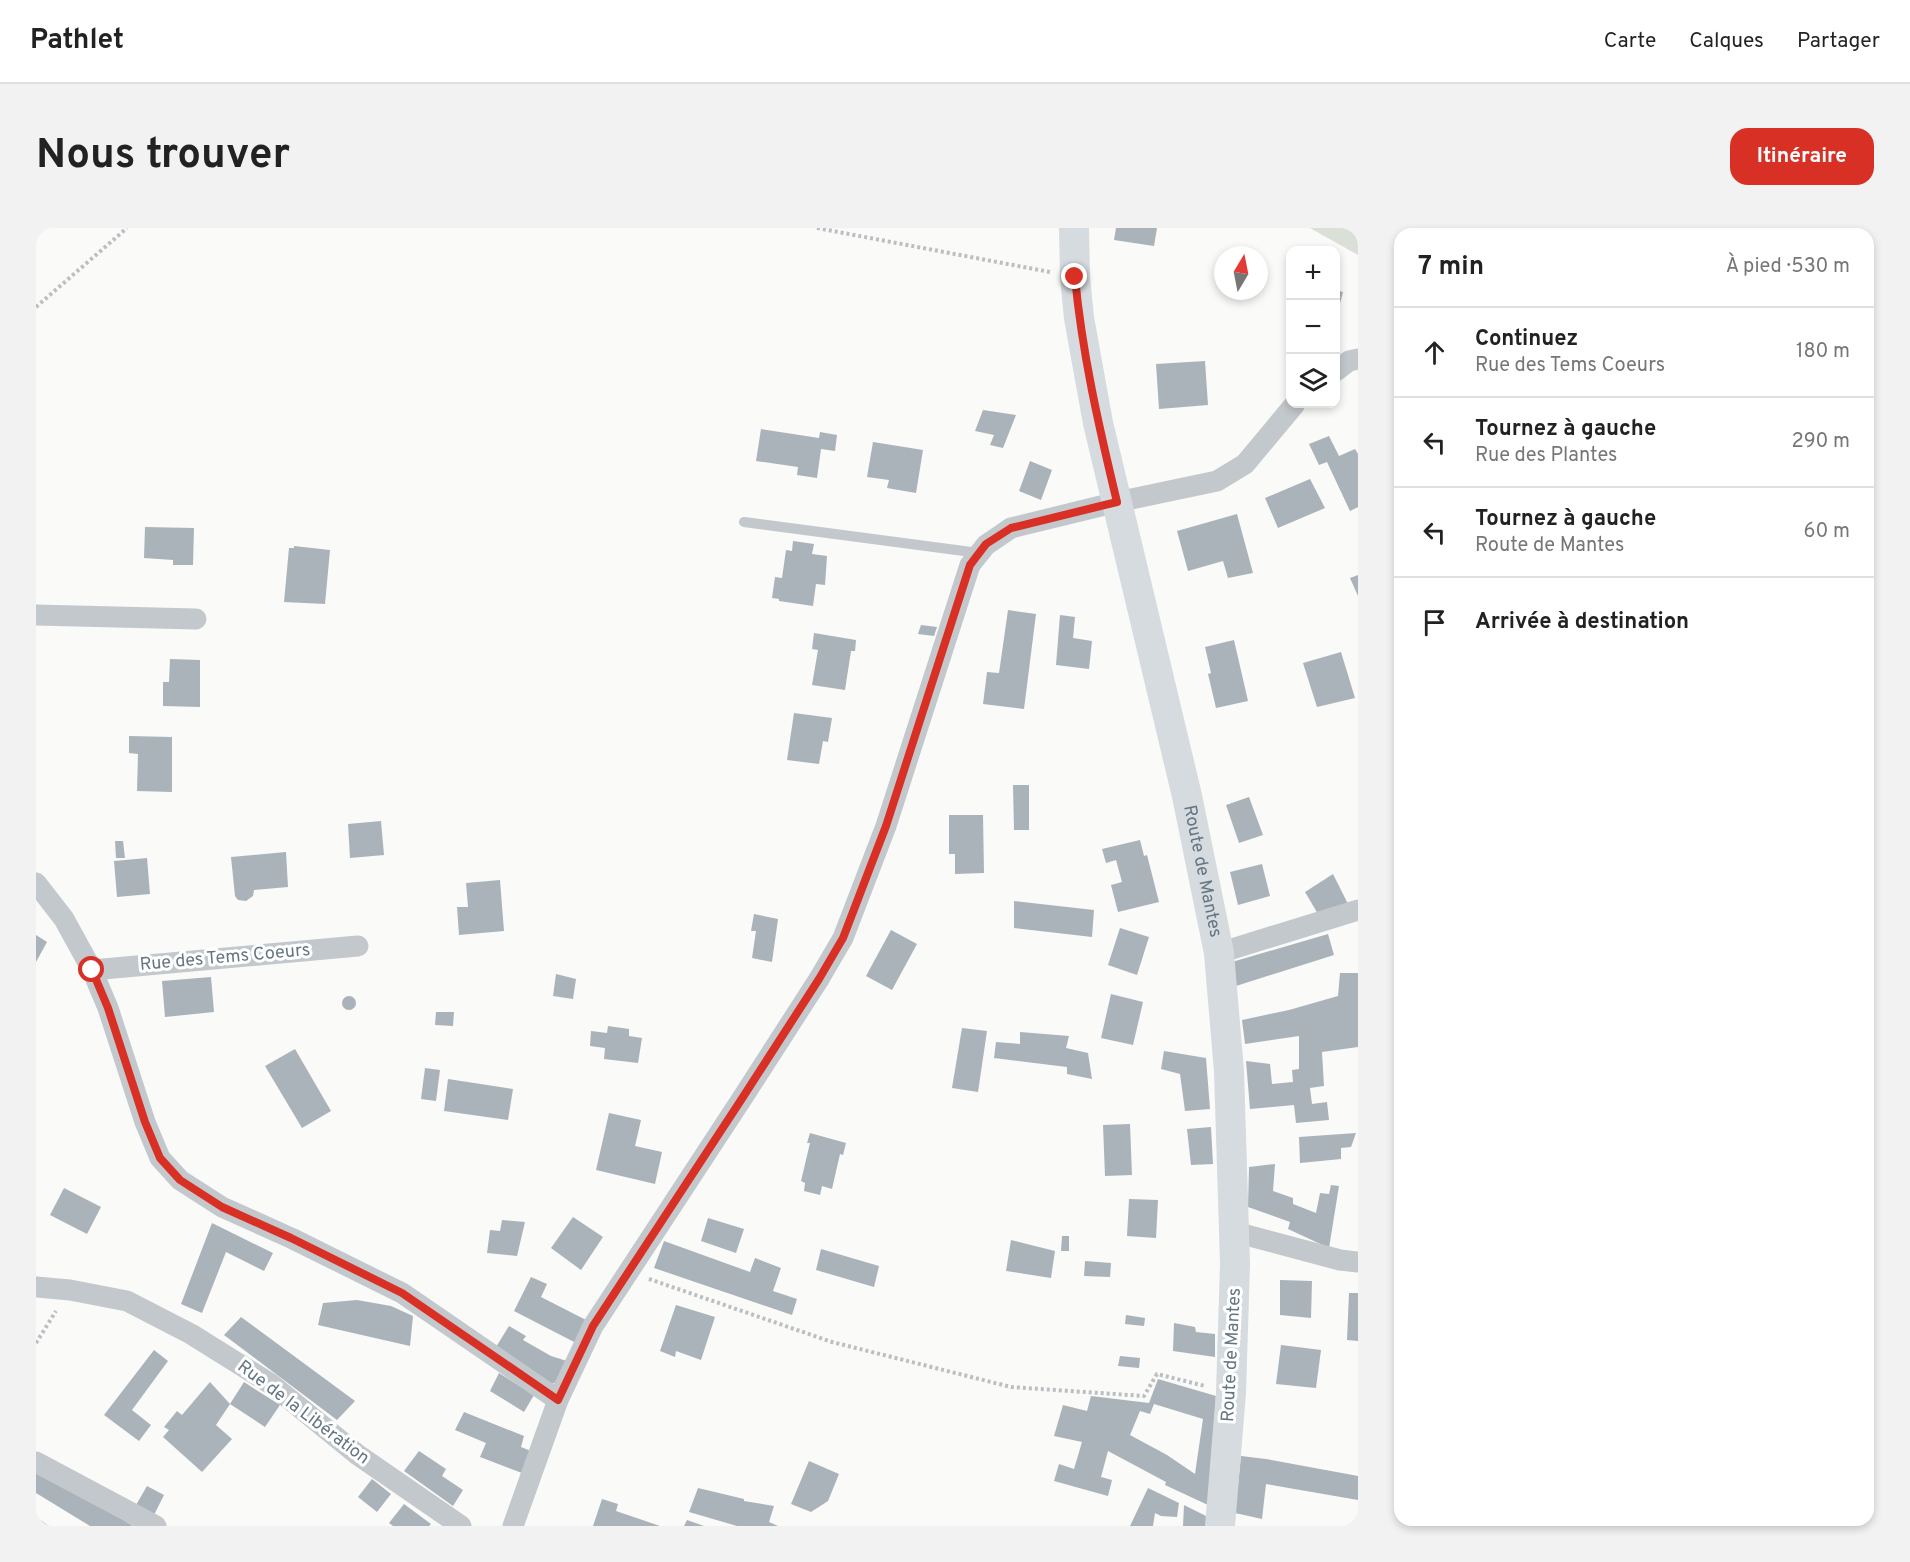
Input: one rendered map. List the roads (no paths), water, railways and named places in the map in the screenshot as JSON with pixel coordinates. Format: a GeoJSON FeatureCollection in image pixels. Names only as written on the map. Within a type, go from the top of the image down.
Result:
{"type":"FeatureCollection","features":[{"type":"Feature","properties":{"kind":"main road","name":"Route de Mantes"},"geometry":{"type":"LineString","coordinates":[[1074,228],[1075,277],[1087,368],[1098,423],[1187,796],[1219,953],[1229,1071],[1235,1232],[1231,1393],[1220,1526]]}},
{"type":"Feature","properties":{"kind":"street"},"geometry":{"type":"LineString","coordinates":[[1340,368],[1358,359]]}},
{"type":"Feature","properties":{"kind":"street"},"geometry":{"type":"LineString","coordinates":[[513,1526],[558,1400],[593,1326],[843,938],[886,826],[970,565],[986,544],[1011,528],[1217,481],[1245,464],[1292,408]]}},
{"type":"Feature","properties":{"kind":"street"},"geometry":{"type":"LineString","coordinates":[[36,615],[196,619]]}},
{"type":"Feature","properties":{"kind":"street"},"geometry":{"type":"LineString","coordinates":[[36,883],[64,919],[92,970],[108,1008],[160,1158],[180,1180],[222,1207],[402,1293],[558,1400]]}},
{"type":"Feature","properties":{"kind":"street"},"geometry":{"type":"LineString","coordinates":[[1219,953],[1358,910]]}},
{"type":"Feature","properties":{"kind":"street","name":"Rue des Tems Coeurs"},"geometry":{"type":"LineString","coordinates":[[92,970],[358,946]]}},
{"type":"Feature","properties":{"kind":"street"},"geometry":{"type":"LineString","coordinates":[[1235,1232],[1340,1260],[1358,1262]]}},
{"type":"Feature","properties":{"kind":"street","name":"Rue de la Libération"},"geometry":{"type":"LineString","coordinates":[[36,1287],[70,1290],[127,1301],[191,1334],[271,1384],[358,1455],[461,1526]]}},
{"type":"Feature","properties":{"kind":"street"},"geometry":{"type":"LineString","coordinates":[[36,1462],[156,1526]]}},
{"type":"Feature","properties":{"kind":"lane"},"geometry":{"type":"LineString","coordinates":[[744,522],[979,553]]}}]}
